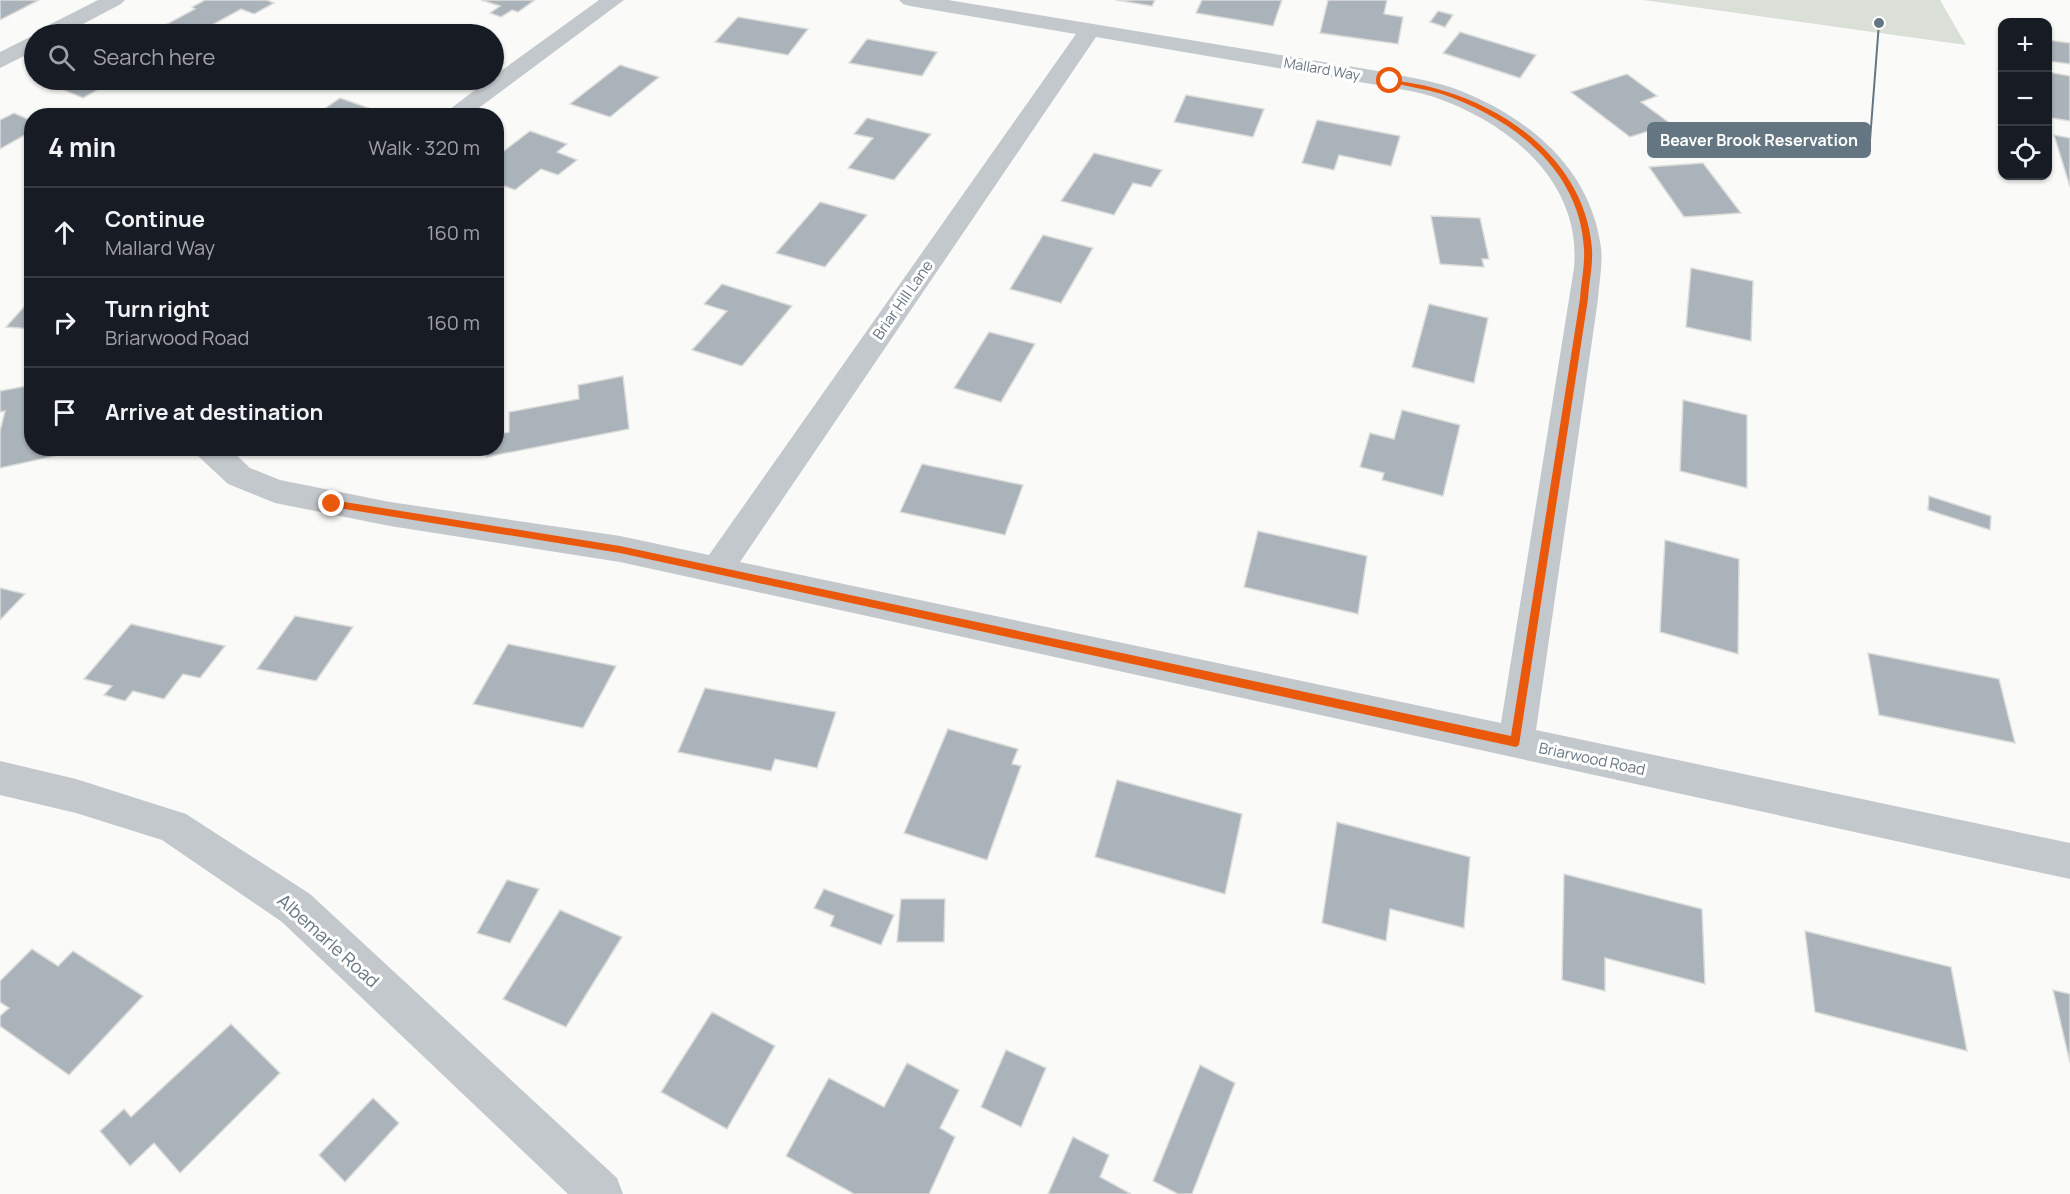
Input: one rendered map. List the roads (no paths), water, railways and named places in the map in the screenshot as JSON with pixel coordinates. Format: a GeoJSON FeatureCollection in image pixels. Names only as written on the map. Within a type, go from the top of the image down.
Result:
{"type":"FeatureCollection","features":[{"type":"Feature","properties":{"kind":"street"},"geometry":{"type":"LineString","coordinates":[[68,24],[114,0]]}},
{"type":"Feature","properties":{"kind":"street"},"geometry":{"type":"LineString","coordinates":[[504,79],[613,0]]}},
{"type":"Feature","properties":{"kind":"street","name":"Mallard Way"},"geometry":{"type":"LineString","coordinates":[[910,0],[1390,81],[1443,92],[1491,112],[1524,132],[1551,160],[1572,188],[1583,217],[1588,250],[1584,299],[1516,742]]}},
{"type":"Feature","properties":{"kind":"street","name":"Briar Hill Lane"},"geometry":{"type":"LineString","coordinates":[[717,570],[1089,30]]}},
{"type":"Feature","properties":{"kind":"street"},"geometry":{"type":"LineString","coordinates":[[0,61],[24,48]]}},
{"type":"Feature","properties":{"kind":"street"},"geometry":{"type":"LineString","coordinates":[[463,108],[488,90]]}},
{"type":"Feature","properties":{"kind":"street","name":"Briarwood Road"},"geometry":{"type":"LineString","coordinates":[[218,456],[239,476],[275,491],[390,514],[620,549],[2070,861]]}},
{"type":"Feature","properties":{"kind":"street","name":"Albemarle Road"},"geometry":{"type":"LineString","coordinates":[[0,778],[76,796],[173,826],[296,908],[601,1194]]}},
{"type":"Feature","properties":{"kind":"place","name":"Beaver Brook Reservation"},"geometry":{"type":"Point","coordinates":[1879,23]}}]}
